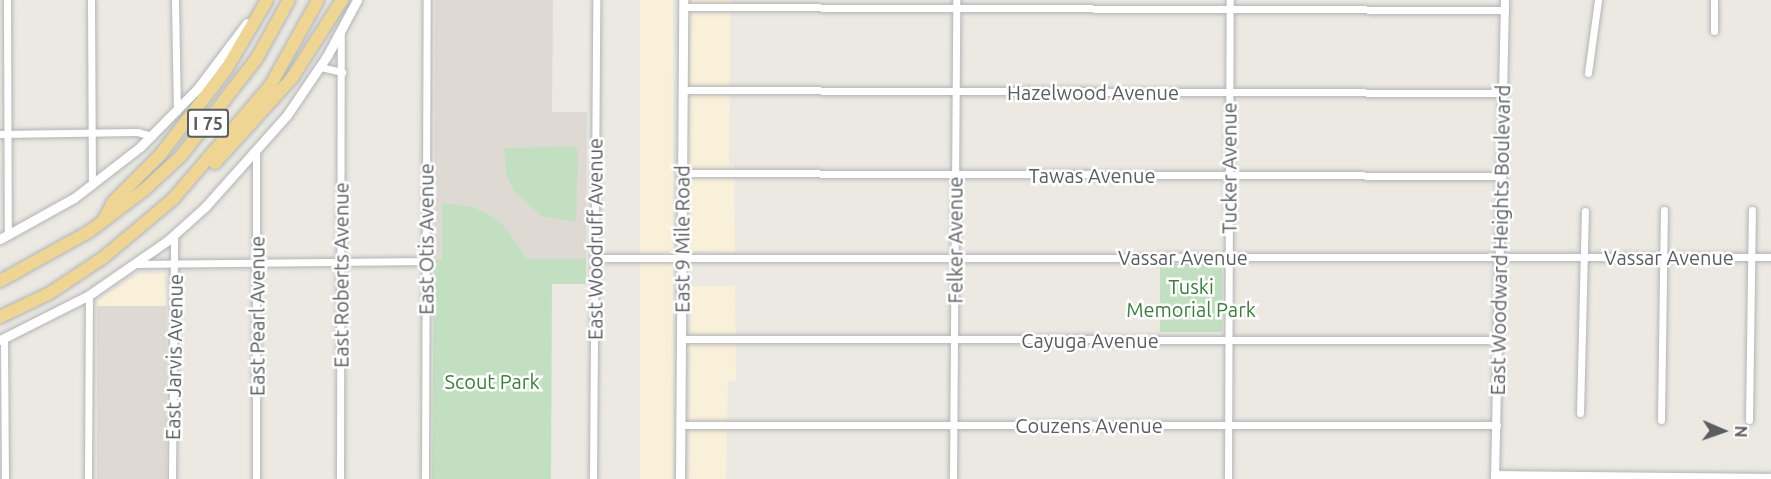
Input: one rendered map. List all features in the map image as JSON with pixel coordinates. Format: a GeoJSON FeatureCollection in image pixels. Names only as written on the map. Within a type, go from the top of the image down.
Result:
{"type":"FeatureCollection","features":[{"type":"Feature","properties":{"kind":"highway"},"geometry":{"type":"LineString","coordinates":[[101,224],[113,202],[160,155],[226,70],[267,0]]}},
{"type":"Feature","properties":{"kind":"highway","name":"I 75"},"geometry":{"type":"LineString","coordinates":[[0,281],[101,224],[181,156],[257,58],[289,0]]}},
{"type":"Feature","properties":{"kind":"highway","name":"I 75"},"geometry":{"type":"LineString","coordinates":[[0,317],[50,293],[104,257],[173,199],[270,86],[318,0]]}},
{"type":"Feature","properties":{"kind":"highway"},"geometry":{"type":"LineString","coordinates":[[173,199],[243,137],[272,103],[342,0]]}},
{"type":"Feature","properties":{"kind":"main road"},"geometry":{"type":"LineString","coordinates":[[4,237],[92,185],[153,136],[214,68],[261,0]]}},
{"type":"Feature","properties":{"kind":"main road"},"geometry":{"type":"LineString","coordinates":[[2,339],[88,295],[174,235],[256,153],[320,67],[341,33],[357,0]]}},
{"type":"Feature","properties":{"kind":"main road","name":"East 9 Mile Road"},"geometry":{"type":"LineString","coordinates":[[680,479],[683,4]]}},
{"type":"Feature","properties":{"kind":"street"},"geometry":{"type":"LineString","coordinates":[[4,237],[3,134],[7,0]]}},
{"type":"Feature","properties":{"kind":"street"},"geometry":{"type":"LineString","coordinates":[[91,0],[92,185]]}},
{"type":"Feature","properties":{"kind":"street"},"geometry":{"type":"LineString","coordinates":[[175,0],[177,111]]}},
{"type":"Feature","properties":{"kind":"street","name":"East Otis Avenue"},"geometry":{"type":"LineString","coordinates":[[425,479],[427,0]]}},
{"type":"Feature","properties":{"kind":"street","name":"East Woodruff Avenue"},"geometry":{"type":"LineString","coordinates":[[593,479],[596,0]]}},
{"type":"Feature","properties":{"kind":"street","name":"Felker Avenue"},"geometry":{"type":"LineString","coordinates":[[954,479],[956,0]]}},
{"type":"Feature","properties":{"kind":"street","name":"Tucker Avenue"},"geometry":{"type":"LineString","coordinates":[[1228,479],[1230,0]]}},
{"type":"Feature","properties":{"kind":"street","name":"East Woodward Heights Boulevard"},"geometry":{"type":"LineString","coordinates":[[1495,477],[1505,0]]}},
{"type":"Feature","properties":{"kind":"street"},"geometry":{"type":"LineString","coordinates":[[1588,73],[1598,0]]}},
{"type":"Feature","properties":{"kind":"street"},"geometry":{"type":"LineString","coordinates":[[1714,0],[1714,31]]}},
{"type":"Feature","properties":{"kind":"street"},"geometry":{"type":"LineString","coordinates":[[683,4],[956,8],[1504,10]]}},
{"type":"Feature","properties":{"kind":"street","name":"East Roberts Avenue"},"geometry":{"type":"LineString","coordinates":[[340,479],[341,33]]}},
{"type":"Feature","properties":{"kind":"street"},"geometry":{"type":"LineString","coordinates":[[320,67],[342,72]]}},
{"type":"Feature","properties":{"kind":"street","name":"Hazelwood Avenue"},"geometry":{"type":"LineString","coordinates":[[682,90],[1503,93]]}},
{"type":"Feature","properties":{"kind":"street"},"geometry":{"type":"LineString","coordinates":[[3,134],[91,133],[153,136]]}},
{"type":"Feature","properties":{"kind":"street","name":"East Pearl Avenue"},"geometry":{"type":"LineString","coordinates":[[256,153],[256,479]]}},
{"type":"Feature","properties":{"kind":"street","name":"Tawas Avenue"},"geometry":{"type":"LineString","coordinates":[[682,173],[1502,176]]}},
{"type":"Feature","properties":{"kind":"street"},"geometry":{"type":"LineString","coordinates":[[1661,420],[1664,210]]}},
{"type":"Feature","properties":{"kind":"street"},"geometry":{"type":"LineString","coordinates":[[1749,420],[1752,210]]}},
{"type":"Feature","properties":{"kind":"street"},"geometry":{"type":"LineString","coordinates":[[1580,413],[1585,211]]}},
{"type":"Feature","properties":{"kind":"street","name":"East Jarvis Avenue"},"geometry":{"type":"LineString","coordinates":[[172,479],[174,235]]}},
{"type":"Feature","properties":{"kind":"street","name":"Vassar Avenue"},"geometry":{"type":"LineString","coordinates":[[595,258],[1771,257]]}},
{"type":"Feature","properties":{"kind":"street"},"geometry":{"type":"LineString","coordinates":[[134,264],[175,266],[426,261]]}},
{"type":"Feature","properties":{"kind":"street"},"geometry":{"type":"LineString","coordinates":[[88,295],[88,479]]}},
{"type":"Feature","properties":{"kind":"street"},"geometry":{"type":"LineString","coordinates":[[2,339],[5,479]]}},
{"type":"Feature","properties":{"kind":"street","name":"Cayuga Avenue"},"geometry":{"type":"LineString","coordinates":[[681,339],[1498,340]]}},
{"type":"Feature","properties":{"kind":"street","name":"Couzens Avenue"},"geometry":{"type":"LineString","coordinates":[[681,425],[1497,425]]}},
{"type":"Feature","properties":{"kind":"street"},"geometry":{"type":"LineString","coordinates":[[1495,477],[1771,478]]}},
{"type":"Feature","properties":{"kind":"shaded area"},"geometry":{"type":"Polygon","coordinates":[[[435,0],[553,0],[552,112],[587,112],[586,259],[434,260],[435,0]]]}},
{"type":"Feature","properties":{"kind":"shaded area"},"geometry":{"type":"Polygon","coordinates":[[[640,0],[673,0],[673,479],[640,479],[640,0]]]}},
{"type":"Feature","properties":{"kind":"shaded area"},"geometry":{"type":"Polygon","coordinates":[[[690,0],[730,0],[729,166],[734,166],[735,252],[689,251],[690,0]]]}},
{"type":"Feature","properties":{"kind":"shaded area"},"geometry":{"type":"Polygon","coordinates":[[[164,273],[166,306],[97,309],[97,301],[139,274],[164,273]]]}},
{"type":"Feature","properties":{"kind":"shaded area"},"geometry":{"type":"Polygon","coordinates":[[[691,286],[735,286],[736,381],[728,381],[726,479],[689,479],[691,286]]]}},
{"type":"Feature","properties":{"kind":"shaded area"},"geometry":{"type":"Polygon","coordinates":[[[97,306],[166,306],[166,479],[97,479],[97,306]]]}},
{"type":"Feature","properties":{"kind":"green space"},"geometry":{"type":"Polygon","coordinates":[[[574,146],[578,151],[576,222],[541,216],[514,191],[506,174],[504,148],[574,146]]]}},
{"type":"Feature","properties":{"kind":"green space","name":"Scout Park"},"geometry":{"type":"Polygon","coordinates":[[[442,203],[473,207],[493,217],[507,229],[527,259],[586,259],[586,284],[552,284],[551,479],[432,479],[434,260],[442,260],[442,203]]]}},
{"type":"Feature","properties":{"kind":"green space","name":"Tuski Memorial Park"},"geometry":{"type":"Polygon","coordinates":[[[1160,264],[1222,264],[1222,332],[1160,332],[1160,264]]]}}]}
